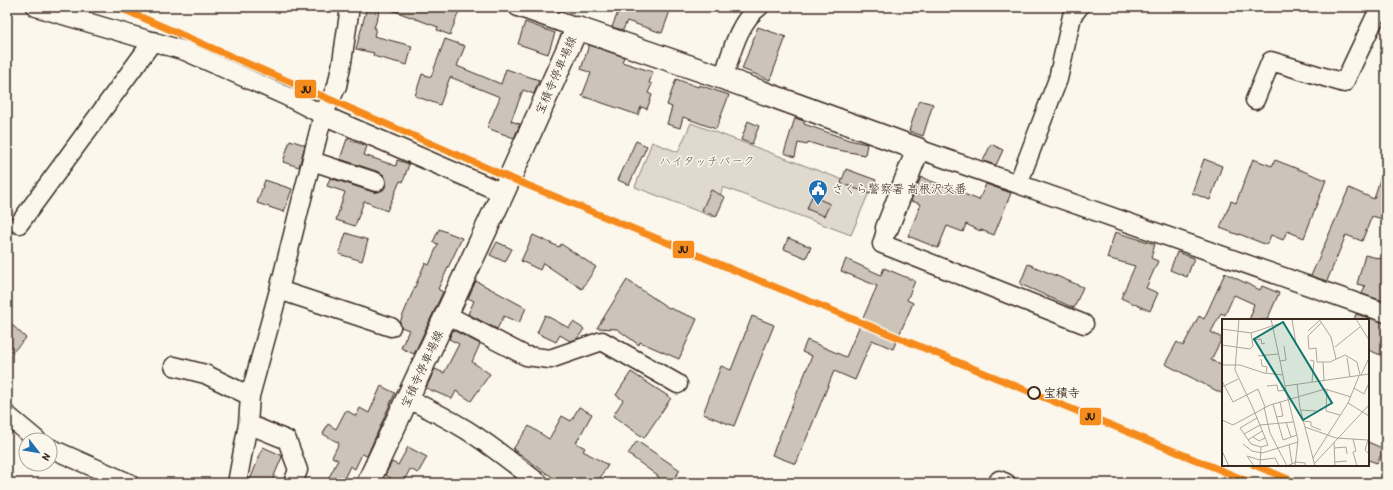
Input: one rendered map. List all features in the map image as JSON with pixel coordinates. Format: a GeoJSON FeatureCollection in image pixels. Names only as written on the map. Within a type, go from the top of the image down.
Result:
{"type":"FeatureCollection","features":[{"type":"Feature","properties":{"kind":"main road","name":"宝積寺停車場線"},"geometry":{"type":"LineString","coordinates":[[368,483],[447,315],[577,28],[722,78],[918,149]]}},
{"type":"Feature","properties":{"kind":"main road"},"geometry":{"type":"LineString","coordinates":[[887,228],[918,149]]}},
{"type":"Feature","properties":{"kind":"street"},"geometry":{"type":"LineString","coordinates":[[36,7],[185,51],[286,96],[324,115],[503,193]]}},
{"type":"Feature","properties":{"kind":"street"},"geometry":{"type":"LineString","coordinates":[[237,483],[248,424],[250,396],[324,115],[337,86],[350,7]]}},
{"type":"Feature","properties":{"kind":"street"},"geometry":{"type":"LineString","coordinates":[[518,7],[577,28]]}},
{"type":"Feature","properties":{"kind":"street"},"geometry":{"type":"LineString","coordinates":[[722,78],[742,28],[755,10],[759,7]]}},
{"type":"Feature","properties":{"kind":"street"},"geometry":{"type":"LineString","coordinates":[[1018,184],[1058,79],[1072,16],[1079,7]]}},
{"type":"Feature","properties":{"kind":"street"},"geometry":{"type":"LineString","coordinates":[[1256,100],[1271,61],[1344,83],[1380,7]]}},
{"type":"Feature","properties":{"kind":"street"},"geometry":{"type":"LineString","coordinates":[[19,224],[153,41]]}},
{"type":"Feature","properties":{"kind":"street"},"geometry":{"type":"LineString","coordinates":[[918,149],[1386,314]]}},
{"type":"Feature","properties":{"kind":"street"},"geometry":{"type":"LineString","coordinates":[[312,161],[376,182]]}},
{"type":"Feature","properties":{"kind":"street"},"geometry":{"type":"LineString","coordinates":[[887,228],[882,244],[1084,324]]}},
{"type":"Feature","properties":{"kind":"street"},"geometry":{"type":"LineString","coordinates":[[279,290],[391,328]]}},
{"type":"Feature","properties":{"kind":"street"},"geometry":{"type":"LineString","coordinates":[[447,315],[526,356],[550,359],[602,341],[678,384]]}},
{"type":"Feature","properties":{"kind":"street"},"geometry":{"type":"LineString","coordinates":[[174,366],[205,374],[250,396]]}},
{"type":"Feature","properties":{"kind":"street"},"geometry":{"type":"LineString","coordinates":[[408,399],[441,415],[465,429],[485,442],[539,483]]}},
{"type":"Feature","properties":{"kind":"street"},"geometry":{"type":"LineString","coordinates":[[7,415],[27,432]]}},
{"type":"Feature","properties":{"kind":"street"},"geometry":{"type":"LineString","coordinates":[[248,424],[287,440],[298,470],[293,483]]}},
{"type":"Feature","properties":{"kind":"street"},"geometry":{"type":"LineString","coordinates":[[58,452],[129,483]]}},
{"type":"Feature","properties":{"kind":"green space","name":"ハイタッチパーク"},"geometry":{"type":"Polygon","coordinates":[[[691,123],[870,190],[851,235],[723,187],[713,217],[635,187],[652,142],[678,152],[691,123]]]}},
{"type":"Feature","properties":{"kind":"building"},"geometry":{"type":"Polygon","coordinates":[[[367,7],[381,7],[374,28],[376,28],[374,36],[412,46],[407,65],[373,56],[374,53],[356,49],[367,7]]]}},
{"type":"Feature","properties":{"kind":"building"},"geometry":{"type":"Polygon","coordinates":[[[386,7],[447,7],[459,11],[450,35],[437,30],[438,27],[386,7]]]}},
{"type":"Feature","properties":{"kind":"building"},"geometry":{"type":"Polygon","coordinates":[[[620,7],[659,7],[670,11],[662,33],[627,21],[623,30],[612,27],[620,7]]]}},
{"type":"Feature","properties":{"kind":"building"},"geometry":{"type":"Polygon","coordinates":[[[525,22],[555,33],[548,54],[518,44],[525,22]]]}},
{"type":"Feature","properties":{"kind":"building"},"geometry":{"type":"Polygon","coordinates":[[[758,27],[786,37],[770,80],[742,69],[758,27]]]}},
{"type":"Feature","properties":{"kind":"building"},"geometry":{"type":"Polygon","coordinates":[[[445,39],[465,46],[457,66],[501,84],[506,69],[539,80],[534,94],[523,90],[511,121],[520,124],[514,138],[487,128],[500,97],[450,77],[440,105],[415,96],[422,74],[431,77],[445,39]]]}},
{"type":"Feature","properties":{"kind":"building"},"geometry":{"type":"Polygon","coordinates":[[[589,45],[624,57],[622,62],[653,72],[649,83],[652,84],[648,93],[652,95],[647,109],[641,107],[638,115],[582,96],[591,73],[581,69],[589,45]]]}},
{"type":"Feature","properties":{"kind":"building"},"geometry":{"type":"Polygon","coordinates":[[[676,79],[698,87],[699,85],[729,95],[716,129],[683,117],[680,128],[667,124],[672,107],[667,105],[676,79]]]}},
{"type":"Feature","properties":{"kind":"building"},"geometry":{"type":"Polygon","coordinates":[[[919,100],[933,104],[923,136],[909,131],[919,100]]]}},
{"type":"Feature","properties":{"kind":"building"},"geometry":{"type":"Polygon","coordinates":[[[795,118],[804,121],[804,124],[849,140],[867,144],[865,155],[827,148],[808,142],[807,145],[798,143],[795,157],[784,153],[795,118]]]}},
{"type":"Feature","properties":{"kind":"building"},"geometry":{"type":"Polygon","coordinates":[[[748,121],[759,126],[752,144],[741,140],[748,121]]]}},
{"type":"Feature","properties":{"kind":"building"},"geometry":{"type":"Polygon","coordinates":[[[347,139],[367,146],[364,155],[396,166],[397,160],[409,164],[403,182],[400,181],[387,211],[364,201],[355,226],[336,220],[345,192],[327,186],[330,178],[373,192],[383,190],[386,186],[386,180],[384,175],[379,172],[340,159],[347,139]]]}},
{"type":"Feature","properties":{"kind":"building"},"geometry":{"type":"Polygon","coordinates":[[[290,140],[305,145],[299,167],[283,162],[290,140]]]}},
{"type":"Feature","properties":{"kind":"building"},"geometry":{"type":"Polygon","coordinates":[[[636,141],[647,146],[629,185],[618,180],[636,141]]]}},
{"type":"Feature","properties":{"kind":"building"},"geometry":{"type":"Polygon","coordinates":[[[991,144],[1003,150],[996,165],[983,161],[991,144]]]}},
{"type":"Feature","properties":{"kind":"building"},"geometry":{"type":"Polygon","coordinates":[[[1204,159],[1222,166],[1210,200],[1192,193],[1204,159]]]}},
{"type":"Feature","properties":{"kind":"building"},"geometry":{"type":"Polygon","coordinates":[[[1253,159],[1272,166],[1275,160],[1326,180],[1304,238],[1287,231],[1283,240],[1271,235],[1267,245],[1220,228],[1231,201],[1236,203],[1253,159]]]}},
{"type":"Feature","properties":{"kind":"building"},"geometry":{"type":"Polygon","coordinates":[[[846,169],[876,180],[870,194],[841,183],[846,169]]]}},
{"type":"Feature","properties":{"kind":"building"},"geometry":{"type":"Polygon","coordinates":[[[1383,169],[1386,170],[1386,220],[1372,216],[1362,241],[1346,235],[1327,281],[1311,276],[1349,188],[1374,199],[1383,169]]]}},
{"type":"Feature","properties":{"kind":"building"},"geometry":{"type":"Polygon","coordinates":[[[921,177],[979,200],[986,184],[1011,193],[994,235],[981,230],[980,231],[966,224],[963,232],[947,226],[938,248],[908,236],[921,204],[911,201],[921,177]]]}},
{"type":"Feature","properties":{"kind":"building"},"geometry":{"type":"Polygon","coordinates":[[[265,180],[292,189],[284,212],[257,203],[265,180]]]}},
{"type":"Feature","properties":{"kind":"building"},"geometry":{"type":"Polygon","coordinates":[[[711,190],[725,197],[716,217],[702,210],[711,190]]]}},
{"type":"Feature","properties":{"kind":"building","name":"さくら警察署 高根沢交番"},"geometry":{"type":"Polygon","coordinates":[[[812,196],[830,204],[824,216],[807,209],[812,196]]]}},
{"type":"Feature","properties":{"kind":"building"},"geometry":{"type":"Polygon","coordinates":[[[439,229],[462,238],[438,289],[443,292],[414,354],[401,348],[409,330],[401,327],[400,322],[425,263],[429,265],[438,244],[433,242],[439,229]]]}},
{"type":"Feature","properties":{"kind":"building"},"geometry":{"type":"Polygon","coordinates":[[[1115,232],[1155,244],[1151,258],[1158,261],[1146,288],[1158,293],[1150,311],[1121,298],[1135,266],[1107,258],[1115,232]]]}},
{"type":"Feature","properties":{"kind":"building"},"geometry":{"type":"Polygon","coordinates":[[[346,233],[368,240],[362,261],[339,254],[346,233]]]}},
{"type":"Feature","properties":{"kind":"building"},"geometry":{"type":"Polygon","coordinates":[[[533,235],[559,247],[561,244],[596,267],[582,289],[543,263],[540,270],[521,261],[533,235]]]}},
{"type":"Feature","properties":{"kind":"building"},"geometry":{"type":"Polygon","coordinates":[[[788,238],[811,247],[806,258],[784,249],[788,238]]]}},
{"type":"Feature","properties":{"kind":"building"},"geometry":{"type":"Polygon","coordinates":[[[497,242],[512,249],[505,262],[490,255],[497,242]]]}},
{"type":"Feature","properties":{"kind":"building"},"geometry":{"type":"Polygon","coordinates":[[[1177,252],[1194,258],[1187,277],[1170,270],[1177,252]]]}},
{"type":"Feature","properties":{"kind":"building"},"geometry":{"type":"Polygon","coordinates":[[[1365,255],[1386,260],[1386,302],[1362,294],[1365,286],[1357,284],[1365,255]]]}},
{"type":"Feature","properties":{"kind":"building"},"geometry":{"type":"Polygon","coordinates":[[[846,259],[881,275],[884,268],[915,281],[907,300],[913,303],[893,349],[872,340],[855,380],[834,371],[796,464],[772,455],[812,356],[802,352],[807,340],[846,357],[877,286],[841,271],[846,259]]]}},
{"type":"Feature","properties":{"kind":"building"},"geometry":{"type":"Polygon","coordinates":[[[1028,264],[1083,287],[1074,308],[1020,284],[1028,264]]]}},
{"type":"Feature","properties":{"kind":"building"},"geometry":{"type":"Polygon","coordinates":[[[1225,273],[1260,290],[1262,286],[1279,293],[1267,319],[1249,319],[1254,304],[1234,295],[1225,315],[1221,313],[1211,332],[1222,338],[1211,360],[1222,366],[1222,393],[1165,364],[1177,342],[1183,346],[1199,316],[1204,319],[1225,273]]]}},
{"type":"Feature","properties":{"kind":"building"},"geometry":{"type":"Polygon","coordinates":[[[627,280],[667,307],[697,319],[679,359],[640,342],[639,345],[617,329],[597,328],[627,280]]]}},
{"type":"Feature","properties":{"kind":"building"},"geometry":{"type":"Polygon","coordinates":[[[476,281],[526,308],[519,323],[504,316],[497,329],[468,314],[474,301],[468,298],[476,281]]]}},
{"type":"Feature","properties":{"kind":"building"},"geometry":{"type":"Polygon","coordinates":[[[1356,314],[1386,323],[1386,357],[1369,350],[1369,319],[1354,319],[1356,314]]]}},
{"type":"Feature","properties":{"kind":"building"},"geometry":{"type":"Polygon","coordinates":[[[545,315],[569,328],[573,322],[584,329],[577,339],[570,341],[560,335],[556,342],[537,333],[545,315]]]}},
{"type":"Feature","properties":{"kind":"building"},"geometry":{"type":"Polygon","coordinates":[[[752,316],[774,325],[734,426],[703,414],[721,366],[731,370],[752,316]]]}},
{"type":"Feature","properties":{"kind":"building"},"geometry":{"type":"Polygon","coordinates":[[[7,320],[26,338],[7,358],[7,320]]]}},
{"type":"Feature","properties":{"kind":"building"},"geometry":{"type":"Polygon","coordinates":[[[453,330],[480,344],[472,362],[490,374],[471,401],[456,391],[452,399],[426,388],[435,369],[444,373],[459,344],[449,339],[453,330]]]}},
{"type":"Feature","properties":{"kind":"building"},"geometry":{"type":"Polygon","coordinates":[[[631,372],[671,398],[644,438],[613,416],[623,400],[616,395],[631,372]]]}},
{"type":"Feature","properties":{"kind":"building"},"geometry":{"type":"Polygon","coordinates":[[[381,386],[395,393],[367,456],[362,454],[355,469],[350,466],[342,483],[326,483],[338,460],[332,457],[339,443],[323,434],[328,424],[336,429],[346,410],[356,416],[360,408],[369,413],[381,386]]]}},
{"type":"Feature","properties":{"kind":"building"},"geometry":{"type":"Polygon","coordinates":[[[579,407],[592,414],[576,443],[585,448],[583,451],[608,465],[597,483],[563,483],[546,473],[513,449],[529,426],[549,439],[562,416],[571,421],[579,407]]]}},
{"type":"Feature","properties":{"kind":"building"},"geometry":{"type":"Polygon","coordinates":[[[637,441],[680,470],[671,483],[656,483],[659,477],[628,454],[637,441]]]}},
{"type":"Feature","properties":{"kind":"building"},"geometry":{"type":"Polygon","coordinates":[[[1369,442],[1384,449],[1377,463],[1369,460],[1369,442]]]}},
{"type":"Feature","properties":{"kind":"building"},"geometry":{"type":"Polygon","coordinates":[[[263,447],[281,455],[282,457],[271,483],[258,483],[250,480],[263,447]]]}},
{"type":"Feature","properties":{"kind":"building"},"geometry":{"type":"Polygon","coordinates":[[[408,447],[427,457],[418,473],[410,469],[403,483],[400,483],[385,475],[392,462],[398,465],[408,447]]]}},
{"type":"Feature","properties":{"kind":"transit line","name":"JU"},"geometry":{"type":"LineString","coordinates":[[118,7],[510,178],[1252,483]]}},
{"type":"Feature","properties":{"kind":"transit line","name":"JU"},"geometry":{"type":"LineString","coordinates":[[1256,466],[1298,483]]}},
{"type":"Feature","properties":{"kind":"place","name":"さくら警察署 高根沢交番"},"geometry":{"type":"Point","coordinates":[818,206]}},
{"type":"Feature","properties":{"kind":"place","name":"宝積寺"},"geometry":{"type":"Point","coordinates":[1034,393]}}]}
